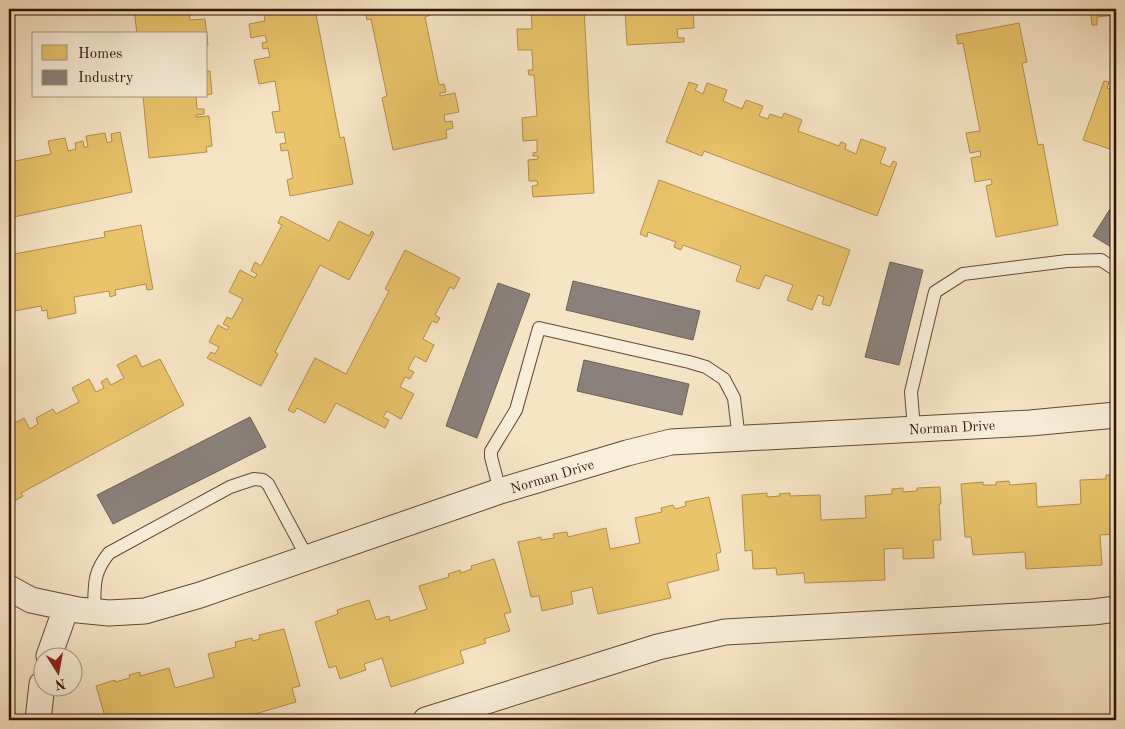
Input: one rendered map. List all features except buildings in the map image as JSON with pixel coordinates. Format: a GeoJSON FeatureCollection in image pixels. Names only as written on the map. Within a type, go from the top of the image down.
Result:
{"type":"FeatureCollection","features":[{"type":"Feature","properties":{"kind":"street","name":"Norman Drive"},"geometry":{"type":"LineString","coordinates":[[9,588],[31,600],[66,608],[109,613],[145,611],[200,595],[500,492],[627,453],[671,442],[1030,423],[1116,415]]}},
{"type":"Feature","properties":{"kind":"street"},"geometry":{"type":"LineString","coordinates":[[53,646],[66,608]]}},
{"type":"Feature","properties":{"kind":"street"},"geometry":{"type":"LineString","coordinates":[[426,720],[658,647],[725,632],[1093,612],[1116,608]]}},
{"type":"Feature","properties":{"kind":"street"},"geometry":{"type":"LineString","coordinates":[[38,720],[41,696]]}},
{"type":"Feature","properties":{"kind":"lane"},"geometry":{"type":"LineString","coordinates":[[914,429],[911,392],[935,292],[963,274],[1067,261],[1100,260],[1116,270]]}},
{"type":"Feature","properties":{"kind":"lane"},"geometry":{"type":"LineString","coordinates":[[500,492],[491,451],[516,410],[539,328],[706,367],[724,379],[734,398],[739,439]]}},
{"type":"Feature","properties":{"kind":"lane"},"geometry":{"type":"LineString","coordinates":[[94,612],[95,577],[101,563],[109,553],[230,487],[254,478],[263,480],[268,484],[307,558]]}}]}
